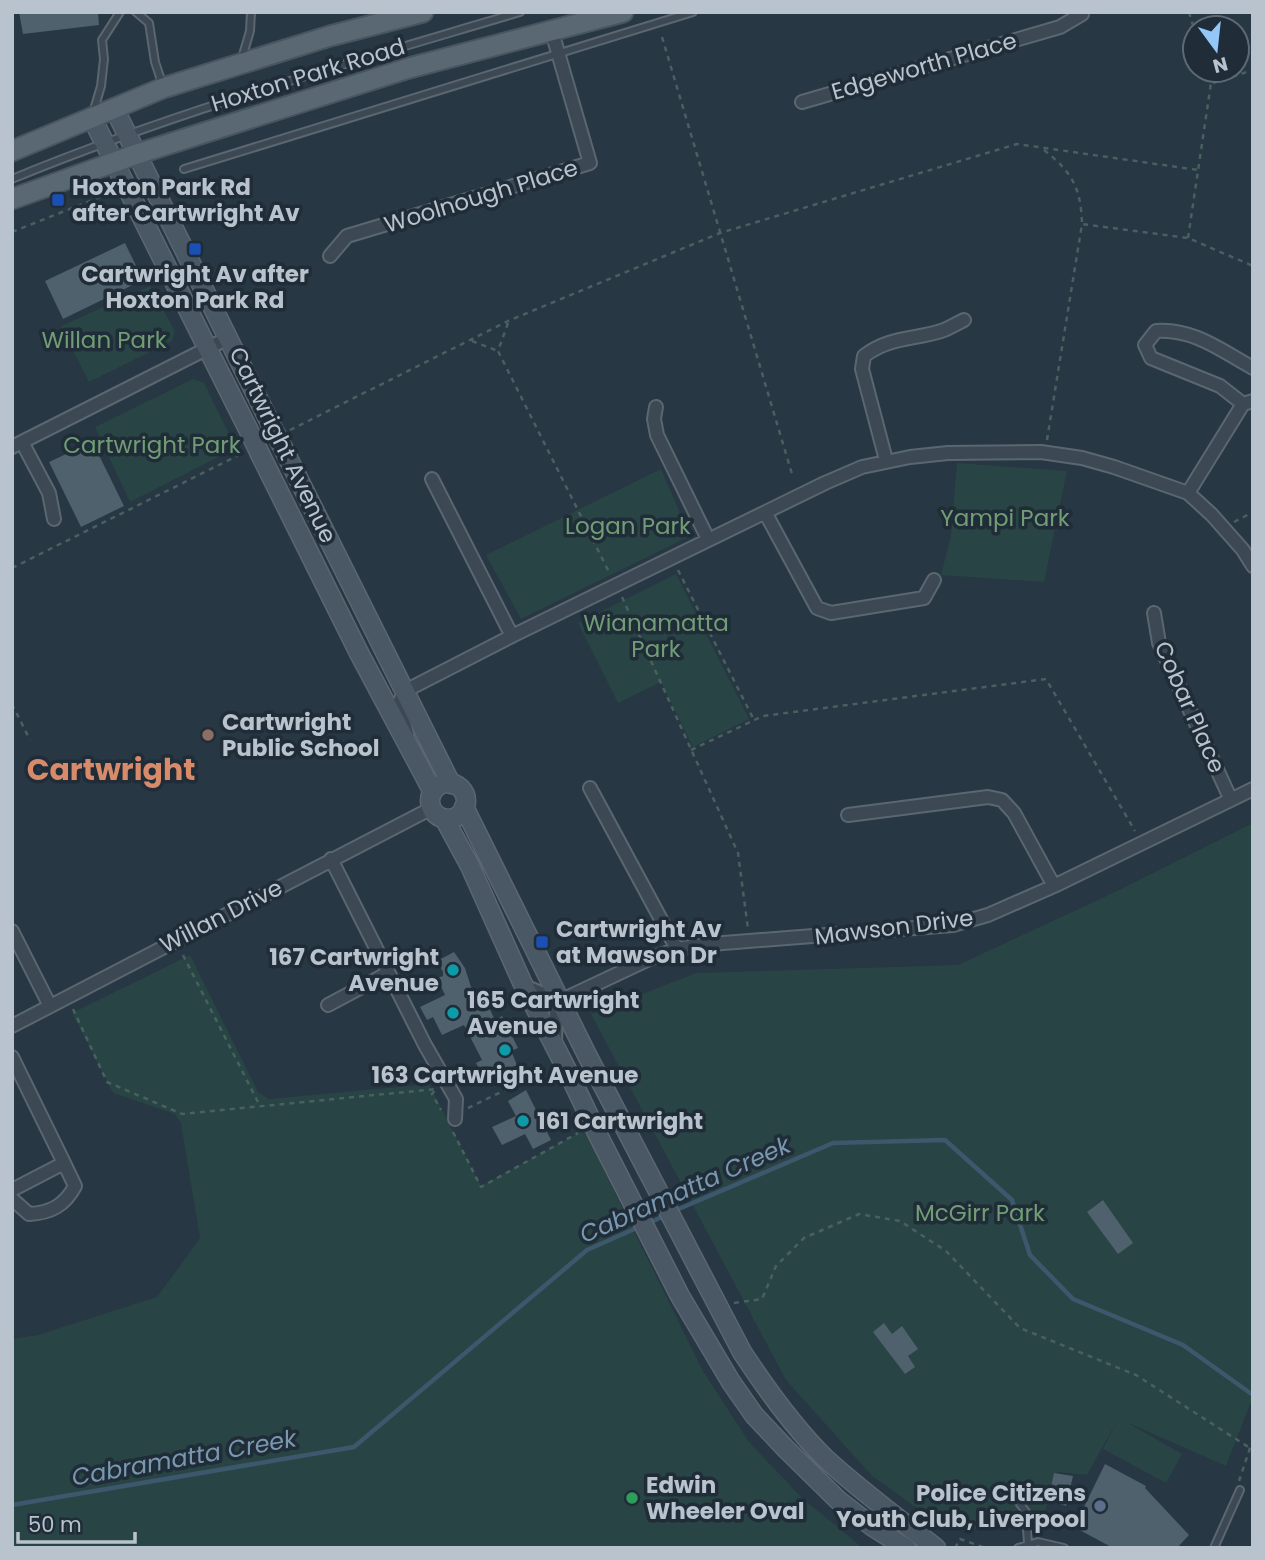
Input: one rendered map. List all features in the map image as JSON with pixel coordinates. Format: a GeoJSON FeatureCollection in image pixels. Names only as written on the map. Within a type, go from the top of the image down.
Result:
{"type":"FeatureCollection","features":[{"type":"Feature","properties":{"kind":"main road","name":"Hoxton Park Road"},"geometry":{"type":"LineString","coordinates":[[12,151],[163,88],[240,63],[423,12]]}},
{"type":"Feature","properties":{"kind":"main road","name":"Hoxton Park Road"},"geometry":{"type":"LineString","coordinates":[[12,199],[136,154],[409,68],[622,12]]}},
{"type":"Feature","properties":{"kind":"street","name":"Edgeworth Place"},"geometry":{"type":"LineString","coordinates":[[802,102],[1060,27],[1082,12]]}},
{"type":"Feature","properties":{"kind":"street","name":"Woolnough Place"},"geometry":{"type":"LineString","coordinates":[[330,256],[347,236],[590,163],[552,32]]}},
{"type":"Feature","properties":{"kind":"street","name":"Cartwright Avenue"},"geometry":{"type":"LineString","coordinates":[[114,108],[451,784]]}},
{"type":"Feature","properties":{"kind":"street","name":"Cartwright Avenue"},"geometry":{"type":"LineString","coordinates":[[92,118],[254,446],[406,740],[436,806],[470,866],[522,982],[555,1047],[591,1134],[680,1296],[731,1382],[754,1415],[838,1500],[906,1548]]}},
{"type":"Feature","properties":{"kind":"street"},"geometry":{"type":"LineString","coordinates":[[886,460],[862,369],[864,356],[876,347],[904,337],[942,331],[964,320]]}},
{"type":"Feature","properties":{"kind":"street"},"geometry":{"type":"LineString","coordinates":[[1188,492],[1248,403],[1220,386],[1151,358],[1145,345],[1156,331],[1174,330],[1196,337],[1253,368]]}},
{"type":"Feature","properties":{"kind":"street"},"geometry":{"type":"LineString","coordinates":[[54,519],[49,493],[17,444],[228,338]]}},
{"type":"Feature","properties":{"kind":"street"},"geometry":{"type":"LineString","coordinates":[[656,407],[654,419],[657,435],[708,539]]}},
{"type":"Feature","properties":{"kind":"street"},"geometry":{"type":"LineString","coordinates":[[406,740],[408,731],[399,703],[405,691],[708,539],[825,483],[886,460],[948,453],[1045,453],[1082,458],[1188,492],[1224,528],[1253,566]]}},
{"type":"Feature","properties":{"kind":"street"},"geometry":{"type":"LineString","coordinates":[[432,480],[512,636]]}},
{"type":"Feature","properties":{"kind":"street"},"geometry":{"type":"LineString","coordinates":[[766,513],[817,608],[831,612],[924,598],[934,580]]}},
{"type":"Feature","properties":{"kind":"street","name":"Cobar Place"},"geometry":{"type":"LineString","coordinates":[[1154,613],[1159,643],[1231,800]]}},
{"type":"Feature","properties":{"kind":"street"},"geometry":{"type":"LineString","coordinates":[[451,784],[459,787],[466,798],[464,807],[457,816],[436,806],[439,786],[451,784]]}},
{"type":"Feature","properties":{"kind":"street"},"geometry":{"type":"LineString","coordinates":[[590,788],[677,949]]}},
{"type":"Feature","properties":{"kind":"street","name":"Mawson Drive"},"geometry":{"type":"LineString","coordinates":[[561,1001],[649,959],[677,949],[953,925],[988,915],[1054,886],[1253,789]]}},
{"type":"Feature","properties":{"kind":"street"},"geometry":{"type":"LineString","coordinates":[[848,815],[988,797],[1002,800],[1014,813],[1054,886]]}},
{"type":"Feature","properties":{"kind":"street","name":"Willan Drive"},"geometry":{"type":"LineString","coordinates":[[12,1026],[436,806]]}},
{"type":"Feature","properties":{"kind":"street"},"geometry":{"type":"LineString","coordinates":[[464,807],[623,1125],[717,1305],[765,1387],[825,1457],[865,1493],[936,1548]]}},
{"type":"Feature","properties":{"kind":"street"},"geometry":{"type":"LineString","coordinates":[[331,859],[388,973],[456,1099],[452,1119]]}},
{"type":"Feature","properties":{"kind":"street"},"geometry":{"type":"LineString","coordinates":[[12,931],[50,1006]]}},
{"type":"Feature","properties":{"kind":"street"},"geometry":{"type":"LineString","coordinates":[[328,1005],[388,973]]}},
{"type":"Feature","properties":{"kind":"street"},"geometry":{"type":"LineString","coordinates":[[522,982],[529,988],[561,1001]]}},
{"type":"Feature","properties":{"kind":"street"},"geometry":{"type":"LineString","coordinates":[[555,1047],[556,1014],[561,1001]]}},
{"type":"Feature","properties":{"kind":"street"},"geometry":{"type":"LineString","coordinates":[[12,1057],[75,1186],[68,1201],[42,1213],[29,1214],[12,1199]]}},
{"type":"Feature","properties":{"kind":"street"},"geometry":{"type":"LineString","coordinates":[[12,1190],[64,1163]]}},
{"type":"Feature","properties":{"kind":"lane"},"geometry":{"type":"LineString","coordinates":[[92,118],[101,86],[104,59],[102,40],[120,12]]}},
{"type":"Feature","properties":{"kind":"lane"},"geometry":{"type":"LineString","coordinates":[[136,12],[149,23],[155,62],[163,88]]}},
{"type":"Feature","properties":{"kind":"lane"},"geometry":{"type":"LineString","coordinates":[[240,63],[247,45],[251,12]]}},
{"type":"Feature","properties":{"kind":"lane"},"geometry":{"type":"LineString","coordinates":[[12,179],[103,143],[313,73],[520,12]]}},
{"type":"Feature","properties":{"kind":"lane"},"geometry":{"type":"LineString","coordinates":[[184,169],[693,12]]}},
{"type":"Feature","properties":{"kind":"lane"},"geometry":{"type":"LineString","coordinates":[[1214,1548],[1240,1490]]}},
{"type":"Feature","properties":{"kind":"lane"},"geometry":{"type":"LineString","coordinates":[[1017,1502],[1026,1512],[1028,1544]]}},
{"type":"Feature","properties":{"kind":"lane"},"geometry":{"type":"LineString","coordinates":[[1018,1548],[1038,1542],[1064,1548]]}},
{"type":"Feature","properties":{"kind":"path"},"geometry":{"type":"LineString","coordinates":[[662,37],[792,474]]}},
{"type":"Feature","properties":{"kind":"path"},"geometry":{"type":"LineString","coordinates":[[1188,238],[1211,84]]}},
{"type":"Feature","properties":{"kind":"path"},"geometry":{"type":"LineString","coordinates":[[279,436],[508,321],[720,233],[1017,144],[1198,170]]}},
{"type":"Feature","properties":{"kind":"path"},"geometry":{"type":"LineString","coordinates":[[1042,147],[1060,163],[1079,189],[1082,224],[1045,453]]}},
{"type":"Feature","properties":{"kind":"path"},"geometry":{"type":"LineString","coordinates":[[12,232],[114,192]]}},
{"type":"Feature","properties":{"kind":"path"},"geometry":{"type":"LineString","coordinates":[[1082,224],[1188,238],[1253,266]]}},
{"type":"Feature","properties":{"kind":"path"},"geometry":{"type":"LineString","coordinates":[[498,351],[508,321]]}},
{"type":"Feature","properties":{"kind":"path"},"geometry":{"type":"LineString","coordinates":[[470,340],[498,351],[609,572]]}},
{"type":"Feature","properties":{"kind":"path"},"geometry":{"type":"LineString","coordinates":[[12,568],[254,446]]}},
{"type":"Feature","properties":{"kind":"path"},"geometry":{"type":"LineString","coordinates":[[1224,528],[1253,512]]}},
{"type":"Feature","properties":{"kind":"path"},"geometry":{"type":"LineString","coordinates":[[672,557],[754,720]]}},
{"type":"Feature","properties":{"kind":"path"},"geometry":{"type":"LineString","coordinates":[[621,596],[738,853],[750,942]]}},
{"type":"Feature","properties":{"kind":"path"},"geometry":{"type":"LineString","coordinates":[[691,750],[763,716],[1046,679],[1142,843]]}},
{"type":"Feature","properties":{"kind":"path"},"geometry":{"type":"LineString","coordinates":[[12,705],[30,740]]}},
{"type":"Feature","properties":{"kind":"path"},"geometry":{"type":"LineString","coordinates":[[183,956],[261,1106]]}},
{"type":"Feature","properties":{"kind":"path"},"geometry":{"type":"LineString","coordinates":[[67,997],[107,1082],[182,1114],[436,1089]]}},
{"type":"Feature","properties":{"kind":"path"},"geometry":{"type":"LineString","coordinates":[[549,1069],[452,1119],[481,1187],[591,1134]]}},
{"type":"Feature","properties":{"kind":"path"},"geometry":{"type":"LineString","coordinates":[[717,1305],[762,1299],[776,1266],[804,1238],[859,1214],[901,1221],[946,1251],[1020,1328],[1136,1375],[1251,1447],[1239,1478],[1240,1490]]}},
{"type":"Feature","properties":{"kind":"path"},"geometry":{"type":"LineString","coordinates":[[955,1548],[960,1539],[986,1548]]}},
{"type":"Feature","properties":{"kind":"green space","name":"Willan Park"},"geometry":{"type":"Polygon","coordinates":[[[150,286],[175,331],[172,341],[89,382],[61,326],[150,286]]]}},
{"type":"Feature","properties":{"kind":"green space","name":"Cartwright Park"},"geometry":{"type":"Polygon","coordinates":[[[193,379],[204,383],[236,448],[130,502],[95,427],[193,379]]]}},
{"type":"Feature","properties":{"kind":"green space","name":"Yampi Park"},"geometry":{"type":"Polygon","coordinates":[[[957,463],[1067,471],[1044,582],[941,575],[951,535],[957,463]]]}},
{"type":"Feature","properties":{"kind":"green space","name":"Logan Park"},"geometry":{"type":"Polygon","coordinates":[[[661,469],[690,536],[521,619],[486,555],[661,469]]]}},
{"type":"Feature","properties":{"kind":"green space","name":"Wianamatta Park"},"geometry":{"type":"Polygon","coordinates":[[[676,574],[749,719],[693,747],[661,682],[618,703],[578,623],[676,574]]]}},
{"type":"Feature","properties":{"kind":"green space","name":"McGirr Park"},"geometry":{"type":"Polygon","coordinates":[[[1253,823],[1253,1402],[1226,1466],[1126,1422],[1182,1454],[1166,1483],[1103,1449],[1118,1419],[1087,1475],[1057,1472],[1042,1522],[997,1524],[963,1531],[920,1510],[872,1476],[786,1380],[591,1014],[696,973],[958,965],[1113,893],[1253,823]]]}},
{"type":"Feature","properties":{"kind":"green space"},"geometry":{"type":"Polygon","coordinates":[[[190,955],[258,1092],[269,1099],[429,1084],[481,1186],[584,1130],[703,1371],[749,1442],[801,1497],[863,1548],[12,1548],[12,1339],[38,1335],[157,1297],[200,1238],[181,1124],[175,1114],[113,1093],[72,1013],[190,955]]]}},
{"type":"Feature","properties":{"kind":"building"},"geometry":{"type":"Polygon","coordinates":[[[19,12],[98,12],[99,25],[23,34],[19,12]]]}},
{"type":"Feature","properties":{"kind":"building"},"geometry":{"type":"Polygon","coordinates":[[[125,243],[143,280],[63,319],[45,281],[125,243]]]}},
{"type":"Feature","properties":{"kind":"building"},"geometry":{"type":"Polygon","coordinates":[[[94,445],[124,506],[81,527],[49,462],[79,448],[81,452],[94,445]]]}},
{"type":"Feature","properties":{"kind":"building"},"geometry":{"type":"Polygon","coordinates":[[[454,952],[465,968],[471,987],[478,996],[482,993],[495,1020],[502,1016],[518,1048],[511,1051],[517,1065],[486,1082],[476,1063],[482,1060],[464,1025],[442,1035],[433,1017],[427,1020],[420,1007],[445,995],[437,978],[443,976],[443,972],[437,961],[454,952]]]}},
{"type":"Feature","properties":{"kind":"building","name":"161 Cartwright"},"geometry":{"type":"Polygon","coordinates":[[[526,1090],[551,1140],[533,1149],[525,1134],[502,1145],[492,1127],[516,1116],[508,1101],[526,1090]]]}},
{"type":"Feature","properties":{"kind":"building"},"geometry":{"type":"Polygon","coordinates":[[[1103,1200],[1133,1243],[1118,1254],[1087,1212],[1103,1200]]]}},
{"type":"Feature","properties":{"kind":"building"},"geometry":{"type":"Polygon","coordinates":[[[884,1323],[892,1334],[902,1326],[918,1349],[908,1356],[915,1367],[905,1374],[873,1332],[884,1323]]]}},
{"type":"Feature","properties":{"kind":"building","name":"Police Citizens Youth Club, Liverpool"},"geometry":{"type":"Polygon","coordinates":[[[1105,1464],[1146,1486],[1189,1535],[1177,1548],[1113,1548],[1074,1527],[1105,1464]]]}},
{"type":"Feature","properties":{"kind":"building"},"geometry":{"type":"Polygon","coordinates":[[[1054,1473],[1073,1476],[1066,1506],[1048,1501],[1054,1473]]]}},
{"type":"Feature","properties":{"kind":"waterway","name":"Cabramatta Creek"},"geometry":{"type":"LineString","coordinates":[[674,1211],[833,1143],[945,1140],[1012,1200],[1030,1255],[1073,1299],[1183,1345],[1253,1395]]}},
{"type":"Feature","properties":{"kind":"waterway","name":"Cabramatta Creek"},"geometry":{"type":"LineString","coordinates":[[649,1223],[666,1215]]}},
{"type":"Feature","properties":{"kind":"waterway","name":"Cabramatta Creek"},"geometry":{"type":"LineString","coordinates":[[12,1505],[354,1447],[587,1250],[641,1226]]}},
{"type":"Feature","properties":{"kind":"place","name":"Hoxton Park Rd after Cartwright Av"},"geometry":{"type":"Point","coordinates":[58,200]}},
{"type":"Feature","properties":{"kind":"place","name":"Cartwright Av after Hoxton Park Rd"},"geometry":{"type":"Point","coordinates":[195,249]}},
{"type":"Feature","properties":{"kind":"place","name":"Cartwright Public School"},"geometry":{"type":"Point","coordinates":[208,735]}},
{"type":"Feature","properties":{"kind":"place","name":"Cartwright Av at Mawson Dr"},"geometry":{"type":"Point","coordinates":[542,942]}},
{"type":"Feature","properties":{"kind":"place","name":"167 Cartwright Avenue"},"geometry":{"type":"Point","coordinates":[453,970]}},
{"type":"Feature","properties":{"kind":"place","name":"165 Cartwright Avenue"},"geometry":{"type":"Point","coordinates":[453,1013]}},
{"type":"Feature","properties":{"kind":"place","name":"163 Cartwright Avenue"},"geometry":{"type":"Point","coordinates":[505,1050]}},
{"type":"Feature","properties":{"kind":"place","name":"161 Cartwright"},"geometry":{"type":"Point","coordinates":[523,1121]}},
{"type":"Feature","properties":{"kind":"place","name":"Edwin Wheeler Oval"},"geometry":{"type":"Point","coordinates":[632,1498]}},
{"type":"Feature","properties":{"kind":"place","name":"Police Citizens Youth Club, Liverpool"},"geometry":{"type":"Point","coordinates":[1100,1506]}},
{"type":"Feature","properties":{"kind":"district","name":"Cartwright"},"geometry":{"type":"Point","coordinates":[111,770]}}]}
